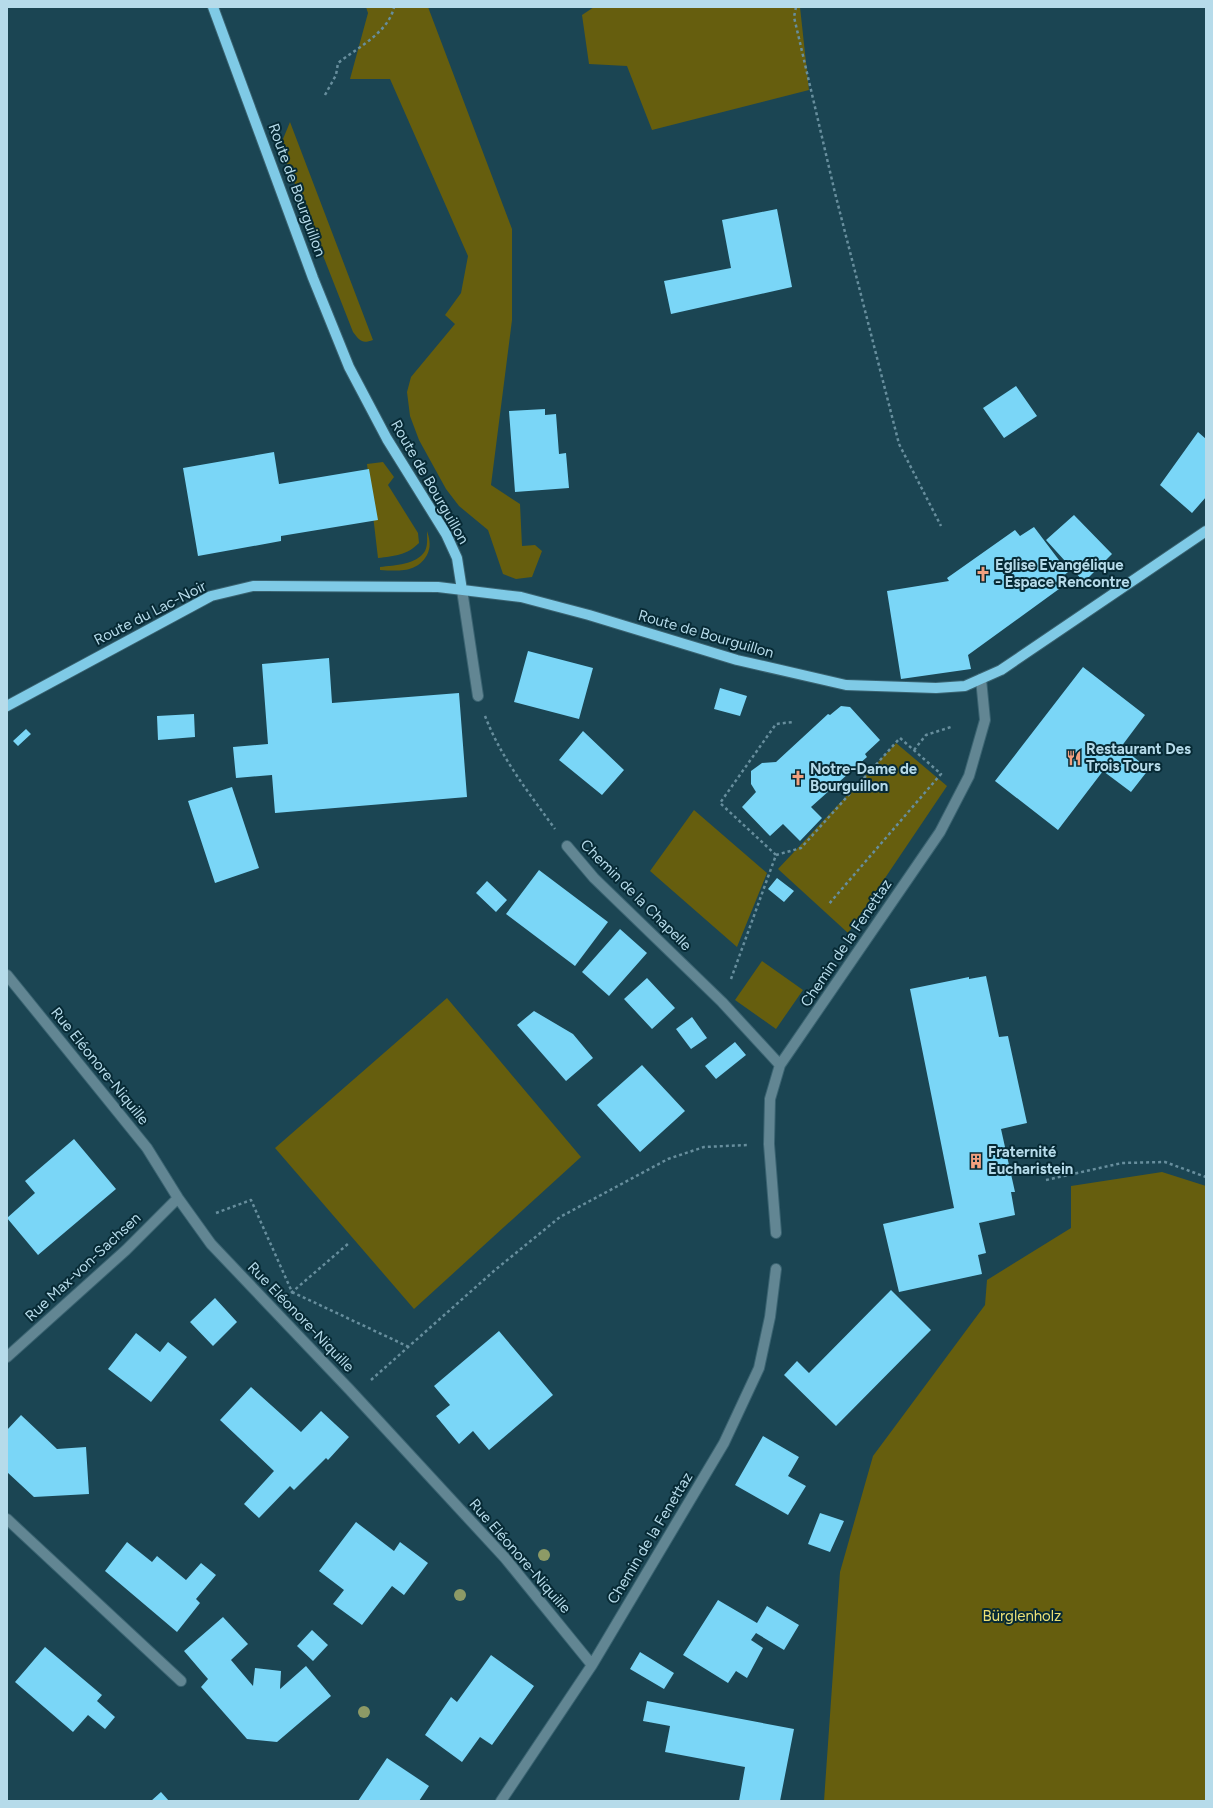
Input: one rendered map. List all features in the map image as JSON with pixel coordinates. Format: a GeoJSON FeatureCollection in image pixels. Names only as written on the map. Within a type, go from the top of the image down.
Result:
{"type":"FeatureCollection","features":[{"type":"Feature","properties":{"kind":"main road","name":"Route de Bourguillon"},"geometry":{"type":"LineString","coordinates":[[213,7],[349,368],[387,439],[446,534],[457,558],[462,590],[521,597],[589,615],[737,660],[846,685],[936,688],[966,686],[1001,670],[1048,640],[1206,531]]}},
{"type":"Feature","properties":{"kind":"main road","name":"Route du Lac-Noir"},"geometry":{"type":"LineString","coordinates":[[7,706],[211,596],[253,586],[415,586],[462,590]]}},
{"type":"Feature","properties":{"kind":"street"},"geometry":{"type":"LineString","coordinates":[[462,590],[478,696]]}},
{"type":"Feature","properties":{"kind":"street","name":"Chemin de la Fenettaz"},"geometry":{"type":"LineString","coordinates":[[776,1233],[769,1144],[770,1099],[780,1065],[944,825],[969,776],[986,720],[981,679]]}},
{"type":"Feature","properties":{"kind":"street","name":"Chemin de la Chapelle"},"geometry":{"type":"LineString","coordinates":[[567,846],[594,878],[722,1002],[780,1065]]}},
{"type":"Feature","properties":{"kind":"street","name":"Rue Eléonore-Niquille"},"geometry":{"type":"LineString","coordinates":[[7,975],[147,1148],[178,1198],[211,1244],[505,1558],[592,1665]]}},
{"type":"Feature","properties":{"kind":"street","name":"Rue Max-von-Sachsen"},"geometry":{"type":"LineString","coordinates":[[7,1357],[126,1250],[178,1198]]}},
{"type":"Feature","properties":{"kind":"street","name":"Chemin de la Fenettaz"},"geometry":{"type":"LineString","coordinates":[[501,1801],[592,1665],[720,1450],[759,1368],[770,1317],[776,1270]]}},
{"type":"Feature","properties":{"kind":"street"},"geometry":{"type":"LineString","coordinates":[[7,1520],[181,1681]]}},
{"type":"Feature","properties":{"kind":"path"},"geometry":{"type":"LineString","coordinates":[[325,95],[336,75],[338,63],[384,28],[392,16],[394,7]]}},
{"type":"Feature","properties":{"kind":"path"},"geometry":{"type":"LineString","coordinates":[[796,7],[794,17],[834,185],[899,444],[941,526]]}},
{"type":"Feature","properties":{"kind":"path","name":"Chemin de la Chapelle"},"geometry":{"type":"LineString","coordinates":[[478,696],[491,732],[514,773],[567,846]]}},
{"type":"Feature","properties":{"kind":"path"},"geometry":{"type":"LineString","coordinates":[[776,855],[720,803],[776,724],[793,722]]}},
{"type":"Feature","properties":{"kind":"path"},"geometry":{"type":"LineString","coordinates":[[914,750],[926,735],[951,727]]}},
{"type":"Feature","properties":{"kind":"path"},"geometry":{"type":"LineString","coordinates":[[776,855],[801,848],[900,738],[941,774],[828,904]]}},
{"type":"Feature","properties":{"kind":"path"},"geometry":{"type":"LineString","coordinates":[[722,1002],[776,855]]}},
{"type":"Feature","properties":{"kind":"path"},"geometry":{"type":"LineString","coordinates":[[354,1395],[495,1270],[560,1217],[668,1159],[704,1147],[769,1144]]}},
{"type":"Feature","properties":{"kind":"path"},"geometry":{"type":"LineString","coordinates":[[1046,1180],[1130,1163],[1165,1162],[1206,1177]]}},
{"type":"Feature","properties":{"kind":"path"},"geometry":{"type":"LineString","coordinates":[[194,1221],[251,1200],[292,1292],[409,1347]]}},
{"type":"Feature","properties":{"kind":"path"},"geometry":{"type":"LineString","coordinates":[[272,1309],[349,1243]]}},
{"type":"Feature","properties":{"kind":"green space"},"geometry":{"type":"Polygon","coordinates":[[[366,7],[428,7],[512,229],[512,320],[491,485],[520,504],[522,546],[535,545],[542,551],[532,577],[516,579],[503,574],[488,530],[459,506],[446,489],[419,440],[410,416],[407,392],[411,377],[455,324],[445,315],[461,293],[468,256],[390,79],[350,79],[368,13],[366,7]]]}},
{"type":"Feature","properties":{"kind":"green space"},"geometry":{"type":"Polygon","coordinates":[[[594,7],[800,7],[809,90],[652,130],[627,66],[589,64],[582,15],[594,7]]]}},
{"type":"Feature","properties":{"kind":"green space"},"geometry":{"type":"Polygon","coordinates":[[[290,122],[373,340],[364,342],[353,332],[282,151],[283,139],[290,122]]]}},
{"type":"Feature","properties":{"kind":"green space"},"geometry":{"type":"Polygon","coordinates":[[[383,462],[394,477],[388,485],[418,533],[419,543],[410,550],[395,556],[378,558],[367,464],[383,462]]]}},
{"type":"Feature","properties":{"kind":"green space"},"geometry":{"type":"Polygon","coordinates":[[[427,531],[430,546],[423,561],[406,570],[380,570],[380,567],[405,564],[421,556],[427,546],[427,531]]]}},
{"type":"Feature","properties":{"kind":"green space"},"geometry":{"type":"Polygon","coordinates":[[[896,743],[947,786],[848,933],[778,869],[896,743]]]}},
{"type":"Feature","properties":{"kind":"green space"},"geometry":{"type":"Polygon","coordinates":[[[694,810],[767,873],[737,947],[650,871],[694,810]]]}},
{"type":"Feature","properties":{"kind":"green space"},"geometry":{"type":"Polygon","coordinates":[[[762,961],[803,990],[776,1029],[735,1000],[762,961]]]}},
{"type":"Feature","properties":{"kind":"green space"},"geometry":{"type":"Polygon","coordinates":[[[447,998],[581,1157],[414,1309],[275,1148],[447,998]]]}},
{"type":"Feature","properties":{"kind":"green space","name":"Bürglenholz"},"geometry":{"type":"Polygon","coordinates":[[[1162,1172],[1206,1186],[1206,1801],[824,1801],[840,1572],[873,1456],[985,1305],[987,1280],[1071,1228],[1071,1186],[1162,1172]]]}},
{"type":"Feature","properties":{"kind":"building"},"geometry":{"type":"Polygon","coordinates":[[[777,209],[792,287],[671,314],[664,281],[731,268],[722,220],[777,209]]]}},
{"type":"Feature","properties":{"kind":"building"},"geometry":{"type":"Polygon","coordinates":[[[1016,386],[1037,416],[1004,438],[983,408],[1016,386]]]}},
{"type":"Feature","properties":{"kind":"building"},"geometry":{"type":"Polygon","coordinates":[[[545,409],[545,415],[556,414],[559,454],[566,453],[569,488],[515,492],[509,411],[545,409]]]}},
{"type":"Feature","properties":{"kind":"building"},"geometry":{"type":"Polygon","coordinates":[[[1198,432],[1206,439],[1206,497],[1192,513],[1160,485],[1198,432]]]}},
{"type":"Feature","properties":{"kind":"building"},"geometry":{"type":"Polygon","coordinates":[[[274,452],[279,484],[369,469],[378,520],[281,536],[281,541],[198,556],[183,468],[274,452]]]}},
{"type":"Feature","properties":{"kind":"building"},"geometry":{"type":"Polygon","coordinates":[[[1074,515],[1112,554],[1084,582],[1046,540],[1074,515]]]}},
{"type":"Feature","properties":{"kind":"building"},"geometry":{"type":"Polygon","coordinates":[[[1034,527],[1068,572],[1055,583],[1059,589],[968,655],[971,669],[901,679],[887,591],[949,581],[947,578],[1015,530],[1020,536],[1034,527]]]}},
{"type":"Feature","properties":{"kind":"building"},"geometry":{"type":"Polygon","coordinates":[[[528,651],[593,668],[579,719],[514,702],[528,651]]]}},
{"type":"Feature","properties":{"kind":"building"},"geometry":{"type":"Polygon","coordinates":[[[329,658],[332,703],[459,693],[467,797],[275,813],[272,775],[236,778],[233,747],[268,744],[262,664],[329,658]]]}},
{"type":"Feature","properties":{"kind":"building","name":"Restaurant Des Trois Tours"},"geometry":{"type":"Polygon","coordinates":[[[1083,667],[1145,715],[1121,747],[1149,769],[1131,792],[1103,771],[1058,830],[995,781],[1083,667]]]}},
{"type":"Feature","properties":{"kind":"building"},"geometry":{"type":"Polygon","coordinates":[[[720,688],[747,696],[740,716],[714,709],[720,688]]]}},
{"type":"Feature","properties":{"kind":"building","name":"Notre-Dame de Bourguillon"},"geometry":{"type":"Polygon","coordinates":[[[841,706],[850,707],[880,740],[865,754],[867,757],[811,807],[822,818],[800,841],[783,824],[770,836],[742,807],[756,792],[751,784],[751,771],[762,763],[776,762],[828,714],[830,715],[841,706]]]}},
{"type":"Feature","properties":{"kind":"building"},"geometry":{"type":"Polygon","coordinates":[[[194,714],[195,737],[158,740],[157,716],[194,714]]]}},
{"type":"Feature","properties":{"kind":"building"},"geometry":{"type":"Polygon","coordinates":[[[26,729],[31,734],[18,746],[13,741],[26,729]]]}},
{"type":"Feature","properties":{"kind":"building"},"geometry":{"type":"Polygon","coordinates":[[[583,731],[624,770],[602,795],[559,760],[583,731]]]}},
{"type":"Feature","properties":{"kind":"building"},"geometry":{"type":"Polygon","coordinates":[[[232,787],[259,868],[215,883],[188,801],[232,787]]]}},
{"type":"Feature","properties":{"kind":"building"},"geometry":{"type":"Polygon","coordinates":[[[539,870],[608,922],[575,966],[506,914],[539,870]]]}},
{"type":"Feature","properties":{"kind":"building"},"geometry":{"type":"Polygon","coordinates":[[[777,878],[794,891],[784,902],[768,889],[777,878]]]}},
{"type":"Feature","properties":{"kind":"building"},"geometry":{"type":"Polygon","coordinates":[[[487,881],[507,900],[496,912],[476,893],[487,881]]]}},
{"type":"Feature","properties":{"kind":"building"},"geometry":{"type":"Polygon","coordinates":[[[620,929],[647,953],[609,996],[582,972],[620,929]]]}},
{"type":"Feature","properties":{"kind":"building","name":"Fraternité Eucharistein"},"geometry":{"type":"Polygon","coordinates":[[[986,976],[999,1037],[1008,1036],[1027,1123],[1001,1129],[1015,1192],[1011,1192],[1015,1215],[979,1223],[986,1253],[978,1255],[982,1274],[899,1292],[883,1224],[954,1208],[910,989],[969,977],[969,979],[986,976]]]}},
{"type":"Feature","properties":{"kind":"building"},"geometry":{"type":"Polygon","coordinates":[[[647,978],[675,1008],[652,1029],[624,999],[647,978]]]}},
{"type":"Feature","properties":{"kind":"building"},"geometry":{"type":"Polygon","coordinates":[[[534,1011],[573,1034],[593,1058],[566,1081],[517,1025],[534,1011]]]}},
{"type":"Feature","properties":{"kind":"building"},"geometry":{"type":"Polygon","coordinates":[[[692,1017],[707,1038],[691,1049],[676,1029],[692,1017]]]}},
{"type":"Feature","properties":{"kind":"building"},"geometry":{"type":"Polygon","coordinates":[[[735,1042],[746,1055],[716,1079],[705,1066],[735,1042]]]}},
{"type":"Feature","properties":{"kind":"building"},"geometry":{"type":"Polygon","coordinates":[[[642,1065],[685,1111],[640,1152],[597,1105],[642,1065]]]}},
{"type":"Feature","properties":{"kind":"building"},"geometry":{"type":"Polygon","coordinates":[[[74,1139],[116,1189],[38,1255],[7,1218],[35,1193],[25,1181],[74,1139]]]}},
{"type":"Feature","properties":{"kind":"building"},"geometry":{"type":"Polygon","coordinates":[[[891,1290],[931,1330],[836,1426],[784,1375],[797,1361],[809,1373],[891,1290]]]}},
{"type":"Feature","properties":{"kind":"building"},"geometry":{"type":"Polygon","coordinates":[[[215,1298],[237,1322],[213,1346],[190,1322],[215,1298]]]}},
{"type":"Feature","properties":{"kind":"building"},"geometry":{"type":"Polygon","coordinates":[[[499,1331],[553,1395],[489,1450],[473,1431],[459,1444],[436,1416],[450,1405],[434,1386],[499,1331]]]}},
{"type":"Feature","properties":{"kind":"building"},"geometry":{"type":"Polygon","coordinates":[[[136,1333],[160,1352],[168,1342],[187,1357],[151,1402],[108,1369],[136,1333]]]}},
{"type":"Feature","properties":{"kind":"building"},"geometry":{"type":"Polygon","coordinates":[[[251,1387],[301,1432],[321,1411],[349,1437],[328,1460],[326,1458],[294,1490],[290,1486],[259,1518],[244,1504],[274,1471],[220,1420],[251,1387]]]}},
{"type":"Feature","properties":{"kind":"building"},"geometry":{"type":"Polygon","coordinates":[[[21,1415],[57,1449],[86,1447],[89,1494],[34,1497],[7,1472],[7,1430],[21,1415]]]}},
{"type":"Feature","properties":{"kind":"building"},"geometry":{"type":"Polygon","coordinates":[[[763,1436],[799,1457],[788,1476],[806,1486],[788,1515],[735,1485],[763,1436]]]}},
{"type":"Feature","properties":{"kind":"building"},"geometry":{"type":"Polygon","coordinates":[[[820,1513],[844,1521],[830,1552],[808,1544],[820,1513]]]}},
{"type":"Feature","properties":{"kind":"building"},"geometry":{"type":"Polygon","coordinates":[[[356,1522],[394,1551],[400,1542],[428,1563],[404,1595],[392,1586],[362,1625],[333,1604],[344,1590],[319,1571],[356,1522]]]}},
{"type":"Feature","properties":{"kind":"building"},"geometry":{"type":"Polygon","coordinates":[[[127,1542],[152,1562],[157,1556],[186,1580],[201,1563],[216,1575],[196,1599],[200,1603],[177,1632],[105,1571],[127,1542]]]}},
{"type":"Feature","properties":{"kind":"building"},"geometry":{"type":"Polygon","coordinates":[[[718,1600],[757,1623],[767,1606],[799,1625],[784,1650],[756,1633],[751,1640],[763,1648],[747,1678],[736,1671],[728,1683],[683,1655],[718,1600]]]}},
{"type":"Feature","properties":{"kind":"building"},"geometry":{"type":"Polygon","coordinates":[[[223,1617],[248,1644],[231,1660],[253,1686],[255,1668],[281,1671],[280,1689],[306,1666],[331,1696],[277,1742],[247,1739],[201,1687],[208,1679],[184,1651],[223,1617]]]}},
{"type":"Feature","properties":{"kind":"building"},"geometry":{"type":"Polygon","coordinates":[[[312,1630],[328,1645],[313,1661],[297,1646],[312,1630]]]}},
{"type":"Feature","properties":{"kind":"building"},"geometry":{"type":"Polygon","coordinates":[[[45,1647],[102,1695],[97,1701],[115,1717],[105,1729],[88,1715],[73,1732],[15,1682],[45,1647]]]}},
{"type":"Feature","properties":{"kind":"building"},"geometry":{"type":"Polygon","coordinates":[[[640,1652],[674,1673],[664,1689],[630,1669],[640,1652]]]}},
{"type":"Feature","properties":{"kind":"building"},"geometry":{"type":"Polygon","coordinates":[[[491,1655],[534,1686],[492,1745],[480,1737],[462,1762],[425,1735],[451,1697],[457,1702],[491,1655]]]}},
{"type":"Feature","properties":{"kind":"building"},"geometry":{"type":"Polygon","coordinates":[[[647,1701],[794,1729],[780,1801],[739,1801],[745,1767],[665,1752],[670,1726],[643,1721],[647,1701]]]}},
{"type":"Feature","properties":{"kind":"building"},"geometry":{"type":"Polygon","coordinates":[[[387,1758],[429,1786],[419,1801],[358,1801],[387,1758]]]}},
{"type":"Feature","properties":{"kind":"building"},"geometry":{"type":"Polygon","coordinates":[[[161,1792],[169,1801],[151,1801],[161,1792]]]}},
{"type":"Feature","properties":{"kind":"place","name":"Eglise Evangélique - Espace Rencontre"},"geometry":{"type":"Point","coordinates":[983,574]}},
{"type":"Feature","properties":{"kind":"place","name":"Restaurant Des Trois Tours"},"geometry":{"type":"Point","coordinates":[1074,758]}},
{"type":"Feature","properties":{"kind":"place","name":"Notre-Dame de Bourguillon"},"geometry":{"type":"Point","coordinates":[798,778]}},
{"type":"Feature","properties":{"kind":"place","name":"Fraternité Eucharistein"},"geometry":{"type":"Point","coordinates":[976,1161]}}]}
